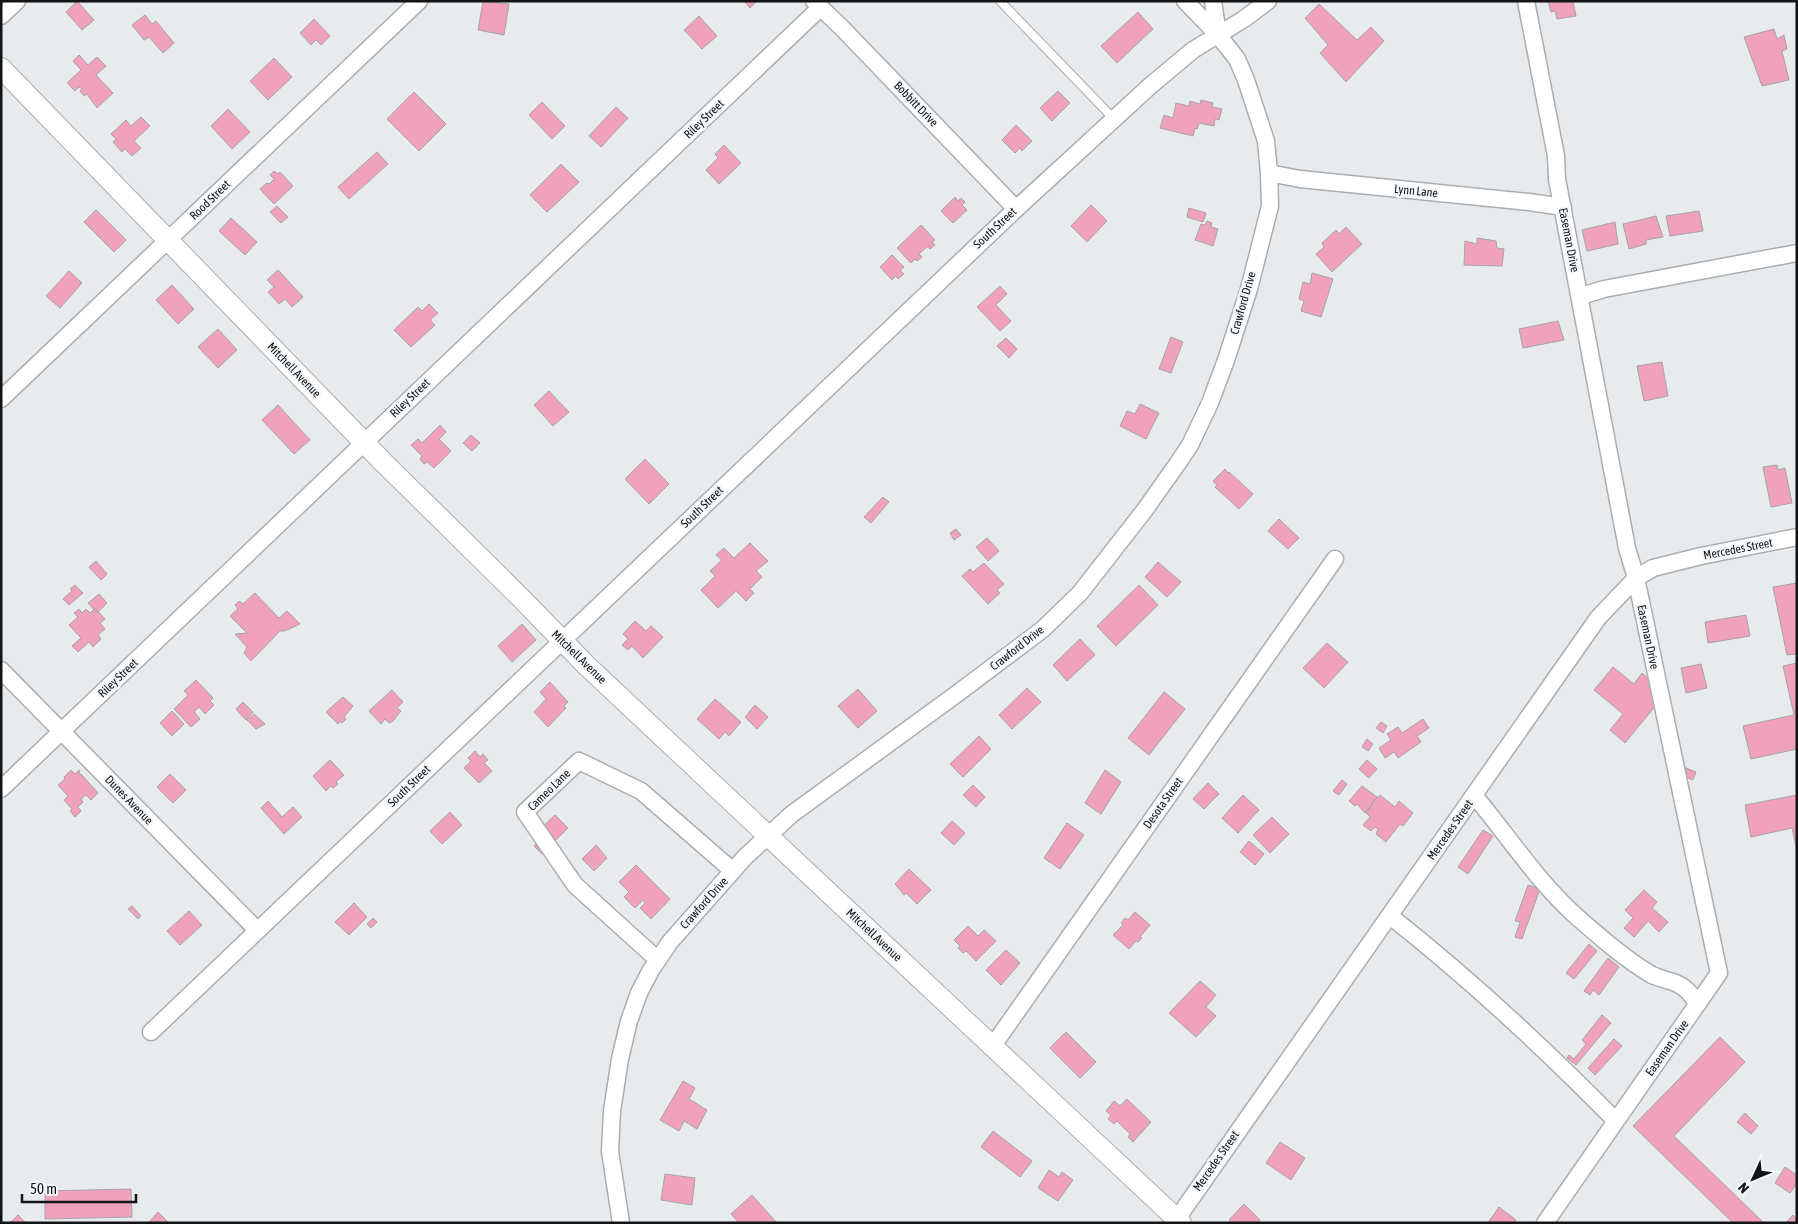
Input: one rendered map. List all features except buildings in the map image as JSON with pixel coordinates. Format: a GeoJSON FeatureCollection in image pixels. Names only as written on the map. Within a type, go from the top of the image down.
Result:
{"type":"FeatureCollection","features":[{"type":"Feature","properties":{"kind":"street"},"geometry":{"type":"LineString","coordinates":[[1,16],[17,1]]}},
{"type":"Feature","properties":{"kind":"street","name":"Rood Street"},"geometry":{"type":"LineString","coordinates":[[1,399],[419,1]]}},
{"type":"Feature","properties":{"kind":"street","name":"Crawford Drive"},"geometry":{"type":"LineString","coordinates":[[621,1223],[610,1151],[612,1111],[620,1059],[629,1021],[639,993],[670,942],[733,871],[792,814],[958,694],[1042,629],[1093,578],[1139,519],[1190,444],[1210,402],[1249,289],[1270,206],[1269,173],[1266,142],[1246,80],[1237,59],[1218,35],[1185,1]]}},
{"type":"Feature","properties":{"kind":"street"},"geometry":{"type":"LineString","coordinates":[[1213,1],[1218,35]]}},
{"type":"Feature","properties":{"kind":"street","name":"South Street"},"geometry":{"type":"LineString","coordinates":[[151,1032],[1016,209],[1150,86],[1193,50],[1244,19],[1268,1]]}},
{"type":"Feature","properties":{"kind":"street","name":"Easeman Drive"},"geometry":{"type":"LineString","coordinates":[[1526,1],[1627,548],[1636,578],[1719,973],[1545,1223]]}},
{"type":"Feature","properties":{"kind":"street","name":"Bobbitt Drive"},"geometry":{"type":"LineString","coordinates":[[818,5],[1016,209]]}},
{"type":"Feature","properties":{"kind":"street","name":"Riley Street"},"geometry":{"type":"LineString","coordinates":[[1,789],[818,5]]}},
{"type":"Feature","properties":{"kind":"street","name":"Mitchell Avenue"},"geometry":{"type":"LineString","coordinates":[[1,68],[402,483],[519,596],[562,641],[1178,1221]]}},
{"type":"Feature","properties":{"kind":"street","name":"Lynn Lane"},"geometry":{"type":"LineString","coordinates":[[1269,173],[1300,179],[1563,207]]}},
{"type":"Feature","properties":{"kind":"street"},"geometry":{"type":"LineString","coordinates":[[1581,296],[1604,289],[1797,253]]}},
{"type":"Feature","properties":{"kind":"street","name":"Mercedes Street"},"geometry":{"type":"LineString","coordinates":[[1178,1221],[1194,1193],[1598,618],[1636,578],[1653,568],[1797,538]]}},
{"type":"Feature","properties":{"kind":"street","name":"Desota Street"},"geometry":{"type":"LineString","coordinates":[[992,1047],[1335,559]]}},
{"type":"Feature","properties":{"kind":"street","name":"Dunes Avenue"},"geometry":{"type":"LineString","coordinates":[[1,670],[257,930]]}},
{"type":"Feature","properties":{"kind":"street","name":"Cameo Lane"},"geometry":{"type":"LineString","coordinates":[[658,960],[575,885],[525,812],[579,761],[641,791],[733,871]]}},
{"type":"Feature","properties":{"kind":"street"},"geometry":{"type":"LineString","coordinates":[[1474,796],[1534,873],[1576,916],[1618,951],[1653,976],[1679,983],[1698,1004]]}},
{"type":"Feature","properties":{"kind":"street"},"geometry":{"type":"LineString","coordinates":[[1390,916],[1438,954],[1543,1050],[1616,1121]]}},
{"type":"Feature","properties":{"kind":"lane"},"geometry":{"type":"LineString","coordinates":[[1000,1],[1114,119]]}}]}
